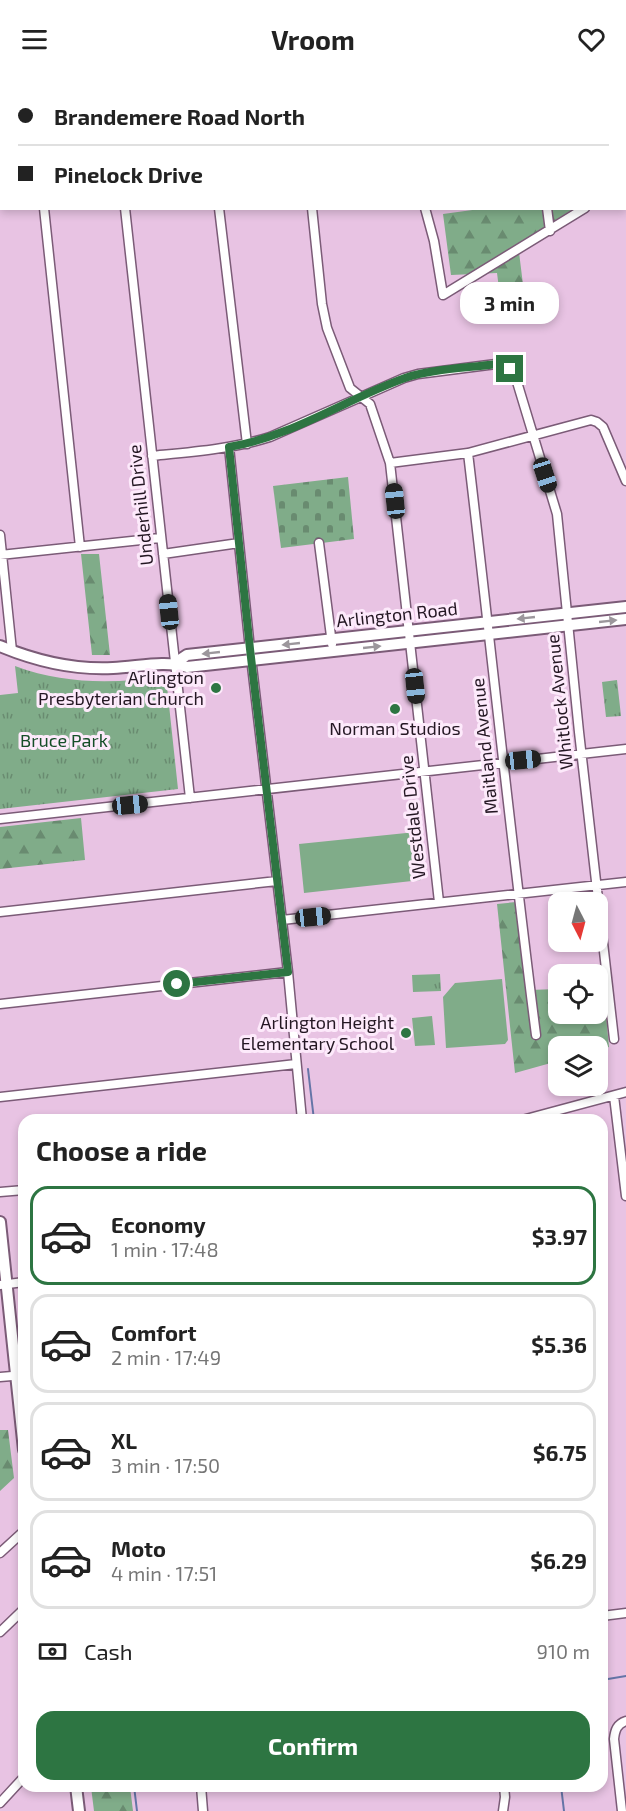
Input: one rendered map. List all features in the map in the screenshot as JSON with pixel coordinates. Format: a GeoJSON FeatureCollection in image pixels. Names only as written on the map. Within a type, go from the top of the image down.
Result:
{"type":"FeatureCollection","features":[{"type":"Feature","properties":{"kind":"main road","name":"Arlington Road"},"geometry":{"type":"LineString","coordinates":[[250,654],[333,651],[490,633],[626,607]]}},
{"type":"Feature","properties":{"kind":"main road","name":"Arlington Road"},"geometry":{"type":"LineString","coordinates":[[0,646],[47,662],[98,669],[175,663],[188,667],[331,640],[409,630],[488,622],[626,619]]}},
{"type":"Feature","properties":{"kind":"main road"},"geometry":{"type":"LineString","coordinates":[[0,1222],[3,1285],[18,1364]]}},
{"type":"Feature","properties":{"kind":"main road"},"geometry":{"type":"LineString","coordinates":[[77,1792],[79,1811]]}},
{"type":"Feature","properties":{"kind":"street"},"geometry":{"type":"LineString","coordinates":[[44,210],[80,547]]}},
{"type":"Feature","properties":{"kind":"street","name":"Underhill Drive"},"geometry":{"type":"LineString","coordinates":[[124,210],[190,798]]}},
{"type":"Feature","properties":{"kind":"street"},"geometry":{"type":"LineString","coordinates":[[219,210],[246,444]]}},
{"type":"Feature","properties":{"kind":"street","name":"Westdale Drive"},"geometry":{"type":"LineString","coordinates":[[312,210],[322,304],[327,328],[350,388],[370,404],[390,463],[439,902]]}},
{"type":"Feature","properties":{"kind":"street"},"geometry":{"type":"LineString","coordinates":[[426,210],[434,242],[443,295],[582,210]]}},
{"type":"Feature","properties":{"kind":"street"},"geometry":{"type":"LineString","coordinates":[[547,210],[550,231]]}},
{"type":"Feature","properties":{"kind":"street","name":"Whitlock Avenue"},"geometry":{"type":"LineString","coordinates":[[361,396],[418,374],[496,364],[505,366],[516,376],[557,514],[614,1039]]}},
{"type":"Feature","properties":{"kind":"street"},"geometry":{"type":"LineString","coordinates":[[152,456],[246,444],[279,433],[361,396]]}},
{"type":"Feature","properties":{"kind":"street"},"geometry":{"type":"LineString","coordinates":[[390,463],[468,453],[585,420],[597,422],[603,427],[626,481]]}},
{"type":"Feature","properties":{"kind":"street"},"geometry":{"type":"LineString","coordinates":[[229,447],[250,654],[288,972],[301,1114]]}},
{"type":"Feature","properties":{"kind":"street","name":"Maitland Avenue"},"geometry":{"type":"LineString","coordinates":[[468,453],[536,1035]]}},
{"type":"Feature","properties":{"kind":"street"},"geometry":{"type":"LineString","coordinates":[[0,535],[12,651]]}},
{"type":"Feature","properties":{"kind":"street"},"geometry":{"type":"LineString","coordinates":[[1,555],[160,538]]}},
{"type":"Feature","properties":{"kind":"street"},"geometry":{"type":"LineString","coordinates":[[163,554],[239,543]]}},
{"type":"Feature","properties":{"kind":"street"},"geometry":{"type":"LineString","coordinates":[[319,543],[333,651]]}},
{"type":"Feature","properties":{"kind":"street"},"geometry":{"type":"LineString","coordinates":[[0,819],[626,749]]}},
{"type":"Feature","properties":{"kind":"street"},"geometry":{"type":"LineString","coordinates":[[0,912],[277,881]]}},
{"type":"Feature","properties":{"kind":"street"},"geometry":{"type":"LineString","coordinates":[[282,920],[626,882]]}},
{"type":"Feature","properties":{"kind":"street"},"geometry":{"type":"LineString","coordinates":[[0,1004],[288,972]]}},
{"type":"Feature","properties":{"kind":"street"},"geometry":{"type":"LineString","coordinates":[[0,1097],[296,1064]]}},
{"type":"Feature","properties":{"kind":"street"},"geometry":{"type":"LineString","coordinates":[[546,1114],[626,1092]]}},
{"type":"Feature","properties":{"kind":"street"},"geometry":{"type":"LineString","coordinates":[[614,1096],[626,1197]]}},
{"type":"Feature","properties":{"kind":"street"},"geometry":{"type":"LineString","coordinates":[[0,1192],[18,1190]]}},
{"type":"Feature","properties":{"kind":"street"},"geometry":{"type":"LineString","coordinates":[[3,1285],[18,1283]]}},
{"type":"Feature","properties":{"kind":"street"},"geometry":{"type":"LineString","coordinates":[[0,1377],[18,1375]]}},
{"type":"Feature","properties":{"kind":"street"},"geometry":{"type":"LineString","coordinates":[[0,1553],[18,1536]]}},
{"type":"Feature","properties":{"kind":"street"},"geometry":{"type":"LineString","coordinates":[[608,1615],[626,1613]]}},
{"type":"Feature","properties":{"kind":"street"},"geometry":{"type":"LineString","coordinates":[[0,1632],[18,1615]]}},
{"type":"Feature","properties":{"kind":"street"},"geometry":{"type":"LineString","coordinates":[[622,1811],[614,1738],[617,1727],[626,1721]]}},
{"type":"Feature","properties":{"kind":"street"},"geometry":{"type":"LineString","coordinates":[[0,1803],[18,1784]]}},
{"type":"Feature","properties":{"kind":"street"},"geometry":{"type":"LineString","coordinates":[[201,1792],[203,1811]]}},
{"type":"Feature","properties":{"kind":"street"},"geometry":{"type":"LineString","coordinates":[[503,1811],[505,1792]]}},
{"type":"Feature","properties":{"kind":"green space"},"geometry":{"type":"Polygon","coordinates":[[[472,210],[571,210],[518,244],[527,317],[503,320],[497,273],[451,275],[443,214],[472,210]]]}},
{"type":"Feature","properties":{"kind":"green space"},"geometry":{"type":"Polygon","coordinates":[[[348,477],[354,539],[281,548],[273,486],[348,477]]]}},
{"type":"Feature","properties":{"kind":"green space"},"geometry":{"type":"Polygon","coordinates":[[[81,554],[99,554],[110,655],[92,655],[81,554]]]}},
{"type":"Feature","properties":{"kind":"green space","name":"Bruce Park"},"geometry":{"type":"Polygon","coordinates":[[[15,666],[53,677],[90,681],[166,677],[178,789],[0,809],[0,695],[18,693],[15,666]]]}},
{"type":"Feature","properties":{"kind":"green space"},"geometry":{"type":"Polygon","coordinates":[[[617,680],[621,716],[606,717],[602,682],[617,680]]]}},
{"type":"Feature","properties":{"kind":"green space"},"geometry":{"type":"Polygon","coordinates":[[[81,818],[85,860],[0,869],[0,827],[81,818]]]}},
{"type":"Feature","properties":{"kind":"green space"},"geometry":{"type":"Polygon","coordinates":[[[416,832],[421,880],[304,893],[299,844],[416,832]]]}},
{"type":"Feature","properties":{"kind":"green space"},"geometry":{"type":"Polygon","coordinates":[[[516,902],[529,990],[548,989],[548,1024],[607,1024],[608,1036],[548,1036],[548,1064],[515,1073],[497,904],[516,902]]]}},
{"type":"Feature","properties":{"kind":"green space"},"geometry":{"type":"Polygon","coordinates":[[[440,974],[441,991],[413,992],[412,975],[440,974]]]}},
{"type":"Feature","properties":{"kind":"green space"},"geometry":{"type":"Polygon","coordinates":[[[502,979],[508,1040],[505,1044],[446,1048],[443,997],[455,983],[502,979]]]}},
{"type":"Feature","properties":{"kind":"green space"},"geometry":{"type":"Polygon","coordinates":[[[432,1016],[435,1045],[415,1046],[412,1018],[432,1016]]]}},
{"type":"Feature","properties":{"kind":"green space"},"geometry":{"type":"Polygon","coordinates":[[[0,1430],[8,1430],[14,1478],[0,1491],[0,1430]]]}},
{"type":"Feature","properties":{"kind":"green space"},"geometry":{"type":"Polygon","coordinates":[[[92,1792],[131,1792],[133,1811],[94,1811],[92,1792]]]}},
{"type":"Feature","properties":{"kind":"waterway"},"geometry":{"type":"LineString","coordinates":[[308,1069],[313,1114]]}},
{"type":"Feature","properties":{"kind":"waterway"},"geometry":{"type":"LineString","coordinates":[[608,1679],[626,1676]]}},
{"type":"Feature","properties":{"kind":"waterway"},"geometry":{"type":"LineString","coordinates":[[135,1792],[137,1811]]}},
{"type":"Feature","properties":{"kind":"waterway"},"geometry":{"type":"LineString","coordinates":[[562,1792],[564,1811]]}},
{"type":"Feature","properties":{"kind":"place","name":"Arlington Presbyterian Church"},"geometry":{"type":"Point","coordinates":[216,688]}},
{"type":"Feature","properties":{"kind":"place","name":"Norman Studios"},"geometry":{"type":"Point","coordinates":[395,709]}},
{"type":"Feature","properties":{"kind":"place","name":"Arlington Height Elementary School"},"geometry":{"type":"Point","coordinates":[406,1033]}},
{"type":"Feature","properties":{"kind":"route"},"geometry":{"type":"LineString","coordinates":[[177,984],[288,972],[229,447],[270,437],[361,396],[418,374],[496,364],[510,369]]}}]}
